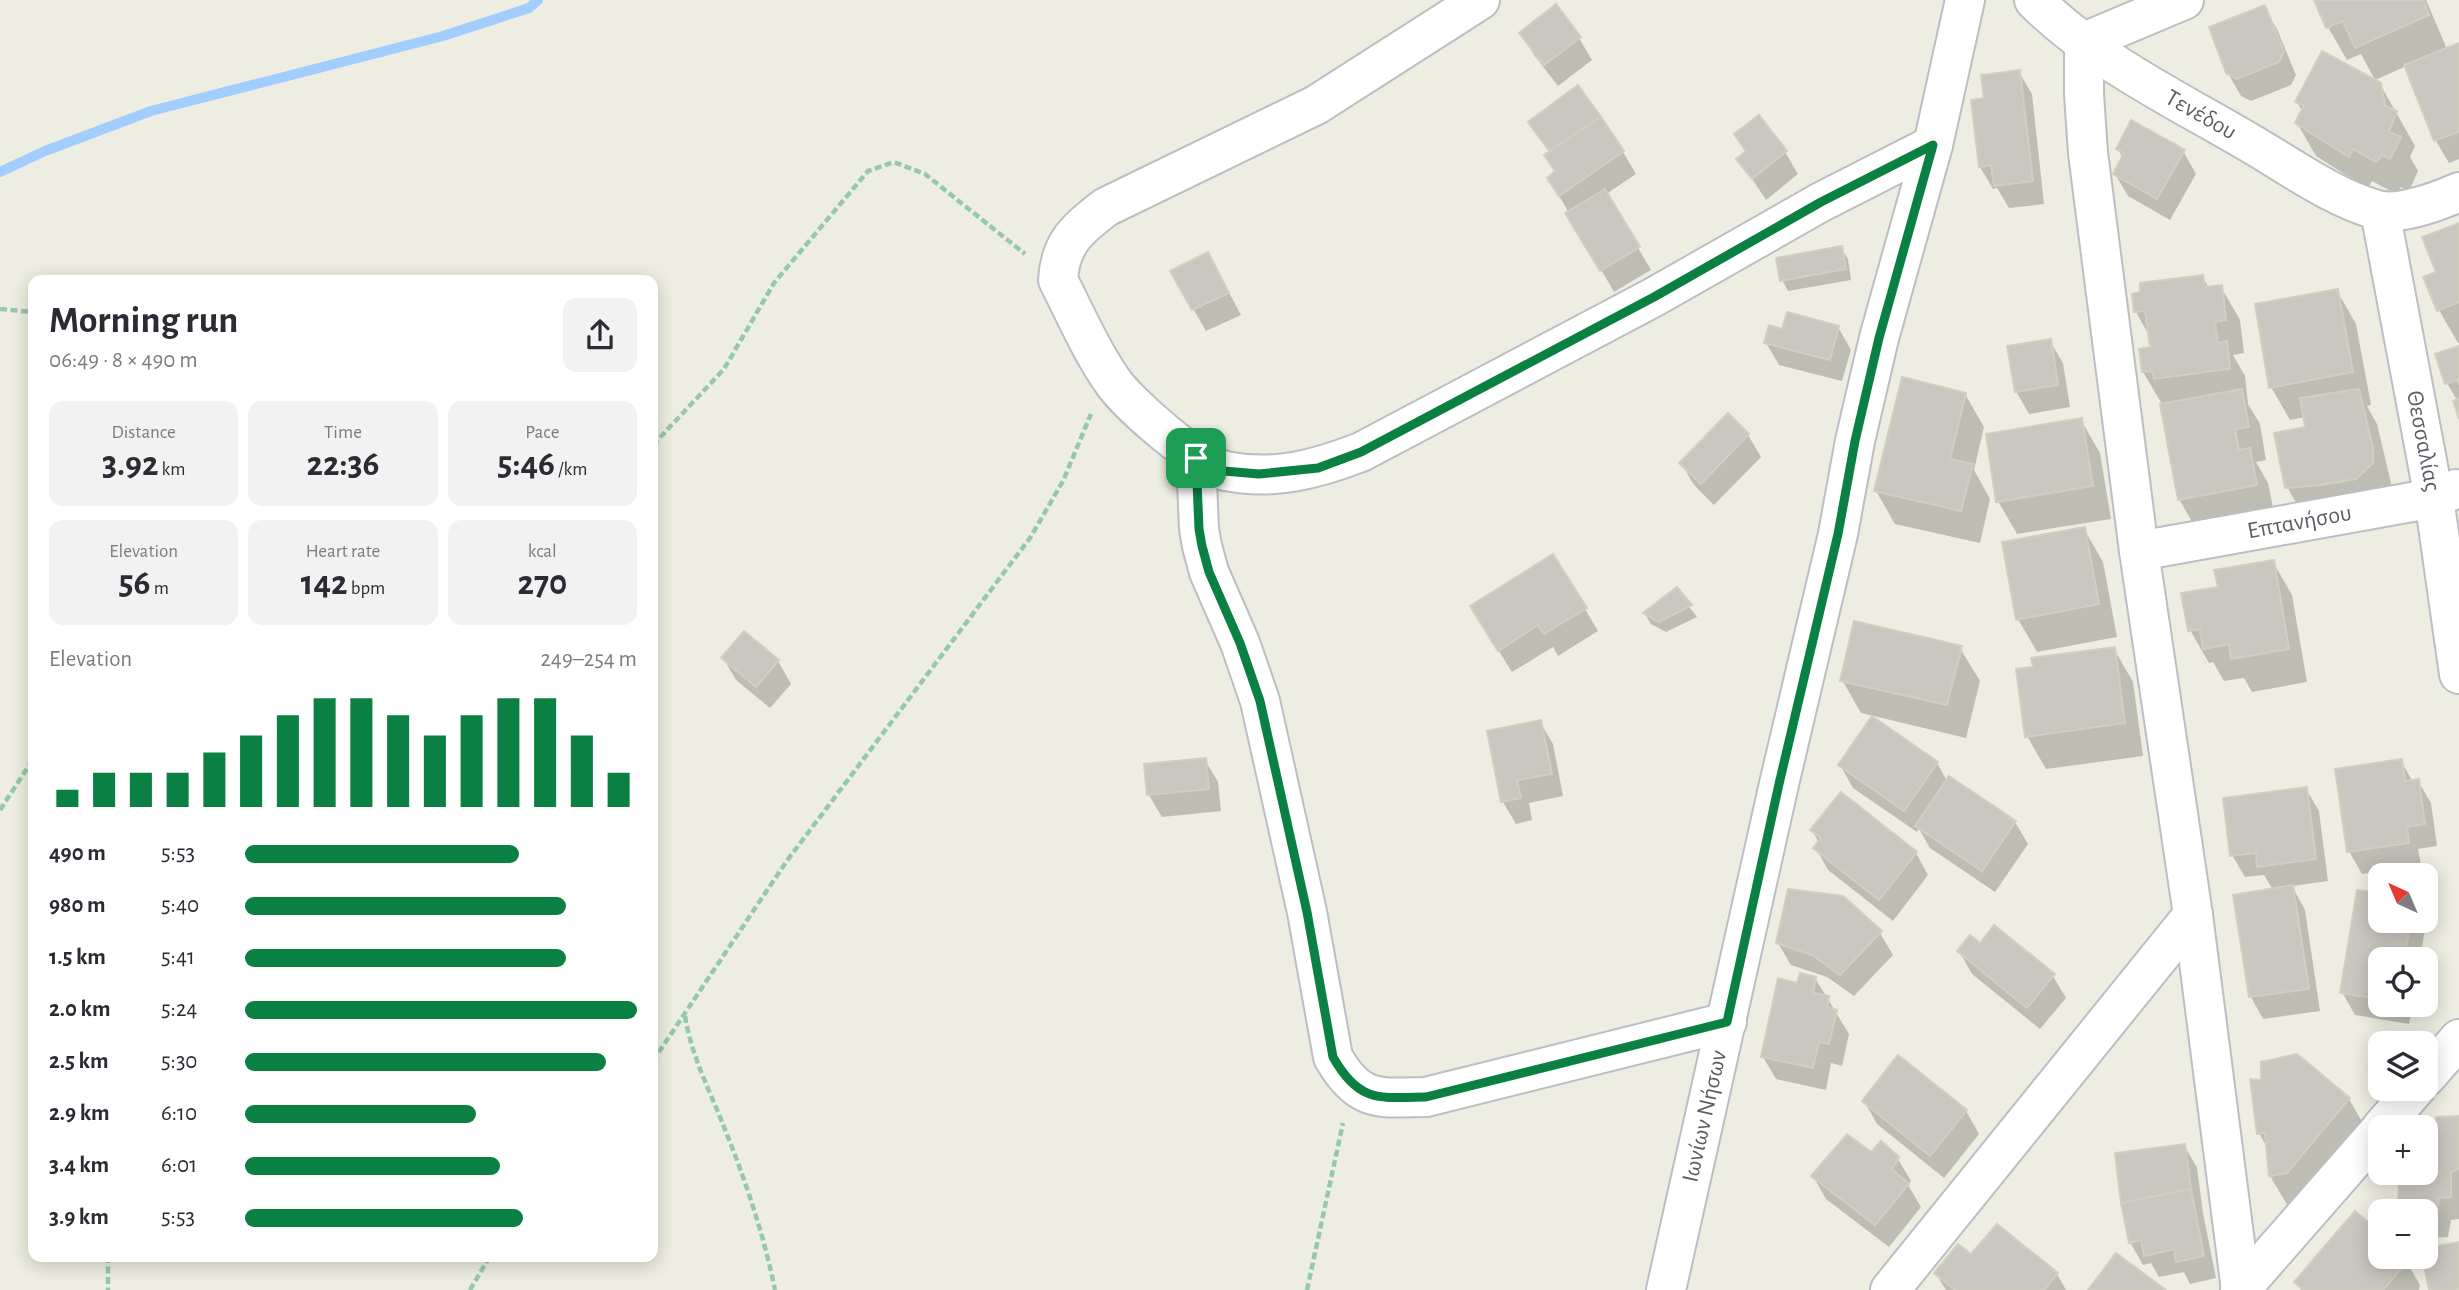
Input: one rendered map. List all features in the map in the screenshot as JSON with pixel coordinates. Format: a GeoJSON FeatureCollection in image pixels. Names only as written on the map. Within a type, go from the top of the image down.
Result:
{"type":"FeatureCollection","features":[{"type":"Feature","properties":{"kind":"street"},"geometry":{"type":"LineString","coordinates":[[1480,0],[1316,105],[1106,207],[1081,226],[1064,248],[1059,263],[1058,280],[1112,381],[1150,419],[1196,458],[1224,471],[1259,474],[1318,468],[1361,452],[1654,297],[1821,202],[1933,145]]}},
{"type":"Feature","properties":{"kind":"street","name":"Ιωνίων Νήσων"},"geometry":{"type":"LineString","coordinates":[[1666,1290],[1838,534],[1855,441],[1879,338],[1933,145],[1965,0]]}},
{"type":"Feature","properties":{"kind":"street","name":"Τενέδου"},"geometry":{"type":"LineString","coordinates":[[2034,0],[2084,42],[2128,71],[2339,195],[2380,211]]}},
{"type":"Feature","properties":{"kind":"street"},"geometry":{"type":"LineString","coordinates":[[2184,0],[2084,42],[2084,94],[2088,153],[2139,551],[2193,915],[2241,1290]]}},
{"type":"Feature","properties":{"kind":"street"},"geometry":{"type":"LineString","coordinates":[[2380,211],[2440,201],[2459,192]]}},
{"type":"Feature","properties":{"kind":"street","name":"Θεσσαλίας"},"geometry":{"type":"LineString","coordinates":[[2380,211],[2446,493],[2459,674]]}},
{"type":"Feature","properties":{"kind":"street"},"geometry":{"type":"LineString","coordinates":[[1196,458],[1202,546],[1209,572],[1240,643],[1260,701],[1307,912],[1333,1057],[1343,1074],[1358,1089],[1369,1095],[1383,1098],[1426,1097],[1727,1022]]}},
{"type":"Feature","properties":{"kind":"street","name":"Επτανήσου"},"geometry":{"type":"LineString","coordinates":[[2139,551],[2446,493]]}},
{"type":"Feature","properties":{"kind":"street"},"geometry":{"type":"LineString","coordinates":[[1890,1290],[2193,915]]}},
{"type":"Feature","properties":{"kind":"street"},"geometry":{"type":"LineString","coordinates":[[2438,1063],[2459,1039]]}},
{"type":"Feature","properties":{"kind":"street"},"geometry":{"type":"LineString","coordinates":[[2392,1115],[2405,1101]]}},
{"type":"Feature","properties":{"kind":"street"},"geometry":{"type":"LineString","coordinates":[[2241,1290],[2368,1143]]}},
{"type":"Feature","properties":{"kind":"path"},"geometry":{"type":"LineString","coordinates":[[658,440],[724,369],[774,283],[868,171],[894,162],[925,174],[1058,280]]}},
{"type":"Feature","properties":{"kind":"path"},"geometry":{"type":"LineString","coordinates":[[0,309],[28,312]]}},
{"type":"Feature","properties":{"kind":"path"},"geometry":{"type":"LineString","coordinates":[[658,1054],[786,862],[1030,538],[1063,481],[1087,421],[1112,381]]}},
{"type":"Feature","properties":{"kind":"path"},"geometry":{"type":"LineString","coordinates":[[0,810],[28,767]]}},
{"type":"Feature","properties":{"kind":"path"},"geometry":{"type":"LineString","coordinates":[[685,1016],[700,1069],[739,1165],[775,1290]]}},
{"type":"Feature","properties":{"kind":"path"},"geometry":{"type":"LineString","coordinates":[[1307,1290],[1340,1130],[1358,1089]]}},
{"type":"Feature","properties":{"kind":"path"},"geometry":{"type":"LineString","coordinates":[[107,1262],[108,1290]]}},
{"type":"Feature","properties":{"kind":"path"},"geometry":{"type":"LineString","coordinates":[[470,1290],[486,1262]]}},
{"type":"Feature","properties":{"kind":"building"},"geometry":{"type":"Polygon","coordinates":[[[2314,0],[2423,0],[2429,15],[2355,48],[2343,21],[2326,28],[2314,0]]]}},
{"type":"Feature","properties":{"kind":"building"},"geometry":{"type":"Polygon","coordinates":[[[1556,4],[1581,37],[1544,65],[1519,33],[1556,4]]]}},
{"type":"Feature","properties":{"kind":"building"},"geometry":{"type":"Polygon","coordinates":[[[2265,5],[2284,52],[2279,62],[2237,79],[2226,73],[2209,27],[2265,5]]]}},
{"type":"Feature","properties":{"kind":"building"},"geometry":{"type":"Polygon","coordinates":[[[2459,43],[2459,132],[2434,141],[2404,65],[2459,43]]]}},
{"type":"Feature","properties":{"kind":"building"},"geometry":{"type":"Polygon","coordinates":[[[2322,51],[2381,83],[2385,106],[2397,111],[2389,132],[2401,137],[2390,159],[2382,155],[2376,162],[2353,149],[2349,157],[2295,123],[2304,105],[2295,102],[2322,51]]]}},
{"type":"Feature","properties":{"kind":"building"},"geometry":{"type":"Polygon","coordinates":[[[2020,70],[2033,181],[1994,186],[1991,165],[1979,167],[1971,100],[1984,98],[1981,75],[2020,70]]]}},
{"type":"Feature","properties":{"kind":"building"},"geometry":{"type":"Polygon","coordinates":[[[1578,85],[1601,117],[1550,152],[1528,122],[1578,85]]]}},
{"type":"Feature","properties":{"kind":"building"},"geometry":{"type":"Polygon","coordinates":[[[1759,115],[1787,151],[1752,179],[1736,159],[1746,151],[1734,134],[1759,115]]]}},
{"type":"Feature","properties":{"kind":"building"},"geometry":{"type":"Polygon","coordinates":[[[1601,117],[1624,151],[1559,196],[1547,178],[1555,171],[1544,155],[1601,117]]]}},
{"type":"Feature","properties":{"kind":"building"},"geometry":{"type":"Polygon","coordinates":[[[2131,120],[2185,150],[2157,199],[2113,174],[2124,153],[2116,149],[2131,120]]]}},
{"type":"Feature","properties":{"kind":"building"},"geometry":{"type":"Polygon","coordinates":[[[1605,189],[1640,247],[1600,271],[1565,213],[1605,189]]]}},
{"type":"Feature","properties":{"kind":"building"},"geometry":{"type":"Polygon","coordinates":[[[2459,223],[2459,302],[2437,311],[2423,277],[2436,272],[2422,237],[2459,223]]]}},
{"type":"Feature","properties":{"kind":"building"},"geometry":{"type":"Polygon","coordinates":[[[1842,246],[1846,269],[1780,281],[1776,258],[1842,246]]]}},
{"type":"Feature","properties":{"kind":"building"},"geometry":{"type":"Polygon","coordinates":[[[1208,252],[1229,293],[1192,310],[1170,271],[1208,252]]]}},
{"type":"Feature","properties":{"kind":"building"},"geometry":{"type":"Polygon","coordinates":[[[2203,275],[2205,287],[2222,285],[2226,320],[2215,322],[2218,343],[2227,341],[2230,369],[2154,379],[2152,371],[2142,372],[2139,349],[2150,347],[2145,311],[2134,312],[2132,294],[2140,292],[2140,283],[2203,275]]]}},
{"type":"Feature","properties":{"kind":"building"},"geometry":{"type":"Polygon","coordinates":[[[2338,289],[2353,372],[2269,388],[2255,304],[2338,289]]]}},
{"type":"Feature","properties":{"kind":"building"},"geometry":{"type":"Polygon","coordinates":[[[1787,312],[1839,326],[1830,360],[1764,343],[1769,325],[1782,329],[1787,312]]]}},
{"type":"Feature","properties":{"kind":"building"},"geometry":{"type":"Polygon","coordinates":[[[2051,339],[2058,385],[2015,392],[2007,346],[2051,339]]]}},
{"type":"Feature","properties":{"kind":"building"},"geometry":{"type":"Polygon","coordinates":[[[2459,346],[2459,385],[2457,380],[2445,384],[2435,354],[2459,346]]]}},
{"type":"Feature","properties":{"kind":"building"},"geometry":{"type":"Polygon","coordinates":[[[1902,377],[1966,393],[1950,459],[1973,464],[1961,511],[1874,491],[1902,377]]]}},
{"type":"Feature","properties":{"kind":"building"},"geometry":{"type":"Polygon","coordinates":[[[2242,389],[2249,427],[2235,429],[2239,450],[2250,448],[2257,485],[2178,500],[2160,404],[2242,389]]]}},
{"type":"Feature","properties":{"kind":"building"},"geometry":{"type":"Polygon","coordinates":[[[2359,389],[2373,448],[2373,463],[2356,479],[2285,488],[2274,433],[2305,427],[2300,398],[2359,389]]]}},
{"type":"Feature","properties":{"kind":"building"},"geometry":{"type":"Polygon","coordinates":[[[2459,399],[2459,419],[2453,401],[2459,399]]]}},
{"type":"Feature","properties":{"kind":"building"},"geometry":{"type":"Polygon","coordinates":[[[1728,413],[1749,434],[1701,484],[1679,463],[1728,413]]]}},
{"type":"Feature","properties":{"kind":"building"},"geometry":{"type":"Polygon","coordinates":[[[2082,418],[2093,486],[1996,502],[1986,434],[2082,418]]]}},
{"type":"Feature","properties":{"kind":"building"},"geometry":{"type":"Polygon","coordinates":[[[2085,527],[2099,604],[2016,620],[2002,542],[2085,527]]]}},
{"type":"Feature","properties":{"kind":"building"},"geometry":{"type":"Polygon","coordinates":[[[1553,554],[1587,608],[1544,634],[1538,625],[1498,651],[1470,606],[1553,554]]]}},
{"type":"Feature","properties":{"kind":"building"},"geometry":{"type":"Polygon","coordinates":[[[2274,560],[2289,649],[2231,659],[2229,644],[2203,649],[2200,629],[2188,631],[2181,593],[2218,587],[2214,570],[2274,560]]]}},
{"type":"Feature","properties":{"kind":"building"},"geometry":{"type":"Polygon","coordinates":[[[1677,587],[1692,605],[1659,622],[1643,613],[1677,587]]]}},
{"type":"Feature","properties":{"kind":"building"},"geometry":{"type":"Polygon","coordinates":[[[1854,621],[1962,646],[1947,705],[1840,681],[1854,621]]]}},
{"type":"Feature","properties":{"kind":"building"},"geometry":{"type":"Polygon","coordinates":[[[744,631],[779,660],[756,687],[721,658],[744,631]]]}},
{"type":"Feature","properties":{"kind":"building"},"geometry":{"type":"Polygon","coordinates":[[[2115,647],[2125,723],[2025,737],[2016,669],[2033,667],[2031,658],[2115,647]]]}},
{"type":"Feature","properties":{"kind":"building"},"geometry":{"type":"Polygon","coordinates":[[[1872,716],[1938,762],[1904,811],[1838,765],[1872,716]]]}},
{"type":"Feature","properties":{"kind":"building"},"geometry":{"type":"Polygon","coordinates":[[[1541,720],[1552,774],[1517,780],[1521,798],[1501,802],[1487,731],[1541,720]]]}},
{"type":"Feature","properties":{"kind":"building"},"geometry":{"type":"Polygon","coordinates":[[[1206,758],[1209,789],[1147,795],[1144,764],[1206,758]]]}},
{"type":"Feature","properties":{"kind":"building"},"geometry":{"type":"Polygon","coordinates":[[[2402,759],[2405,781],[2419,779],[2425,824],[2407,827],[2409,843],[2347,852],[2335,769],[2402,759]]]}},
{"type":"Feature","properties":{"kind":"building"},"geometry":{"type":"Polygon","coordinates":[[[1949,776],[2016,821],[1982,871],[1915,826],[1949,776]]]}},
{"type":"Feature","properties":{"kind":"building"},"geometry":{"type":"Polygon","coordinates":[[[2307,787],[2316,859],[2257,867],[2256,853],[2230,856],[2223,798],[2307,787]]]}},
{"type":"Feature","properties":{"kind":"building"},"geometry":{"type":"Polygon","coordinates":[[[1841,792],[1917,852],[1879,900],[1813,848],[1821,838],[1810,830],[1841,792]]]}},
{"type":"Feature","properties":{"kind":"building"},"geometry":{"type":"Polygon","coordinates":[[[2293,885],[2309,989],[2249,997],[2233,895],[2293,885]]]}},
{"type":"Feature","properties":{"kind":"building"},"geometry":{"type":"Polygon","coordinates":[[[1788,889],[1843,896],[1882,931],[1840,975],[1812,955],[1776,943],[1788,889]]]}},
{"type":"Feature","properties":{"kind":"building"},"geometry":{"type":"Polygon","coordinates":[[[2357,890],[2368,891],[2368,933],[2409,933],[2406,947],[2368,947],[2368,997],[2340,993],[2357,890]]]}},
{"type":"Feature","properties":{"kind":"building"},"geometry":{"type":"Polygon","coordinates":[[[1994,925],[2055,974],[2027,1008],[1957,951],[1970,935],[1980,943],[1994,925]]]}},
{"type":"Feature","properties":{"kind":"building"},"geometry":{"type":"Polygon","coordinates":[[[1800,973],[1816,977],[1813,993],[1829,996],[1827,1007],[1837,1010],[1829,1044],[1819,1042],[1813,1068],[1761,1057],[1778,978],[1797,983],[1800,973]]]}},
{"type":"Feature","properties":{"kind":"building"},"geometry":{"type":"Polygon","coordinates":[[[2297,1054],[2350,1098],[2287,1173],[2269,1176],[2265,1133],[2257,1134],[2250,1079],[2261,1080],[2261,1062],[2297,1054]]]}},
{"type":"Feature","properties":{"kind":"building"},"geometry":{"type":"Polygon","coordinates":[[[1898,1055],[1967,1110],[1930,1156],[1862,1101],[1898,1055]]]}},
{"type":"Feature","properties":{"kind":"building"},"geometry":{"type":"Polygon","coordinates":[[[2459,1116],[2459,1168],[2451,1173],[2451,1197],[2439,1198],[2438,1204],[2438,1199],[2398,1199],[2399,1185],[2438,1185],[2438,1117],[2459,1116]]]}},
{"type":"Feature","properties":{"kind":"building"},"geometry":{"type":"Polygon","coordinates":[[[1847,1134],[1871,1152],[1881,1141],[1899,1157],[1892,1169],[1909,1184],[1875,1225],[1811,1176],[1847,1134]]]}},
{"type":"Feature","properties":{"kind":"building"},"geometry":{"type":"Polygon","coordinates":[[[2185,1144],[2191,1189],[2121,1203],[2115,1153],[2185,1144]]]}},
{"type":"Feature","properties":{"kind":"building"},"geometry":{"type":"Polygon","coordinates":[[[2191,1189],[2204,1256],[2176,1262],[2174,1249],[2144,1256],[2141,1240],[2129,1243],[2121,1203],[2191,1189]]]}},
{"type":"Feature","properties":{"kind":"building"},"geometry":{"type":"Polygon","coordinates":[[[2355,1211],[2368,1222],[2368,1269],[2401,1269],[2383,1290],[2304,1290],[2294,1282],[2355,1211]]]}},
{"type":"Feature","properties":{"kind":"building"},"geometry":{"type":"Polygon","coordinates":[[[1997,1224],[2058,1273],[2044,1290],[1955,1290],[1934,1273],[1958,1244],[1971,1254],[1997,1224]]]}},
{"type":"Feature","properties":{"kind":"building"},"geometry":{"type":"Polygon","coordinates":[[[2459,1242],[2459,1290],[2429,1290],[2425,1269],[2438,1269],[2438,1246],[2459,1242]]]}},
{"type":"Feature","properties":{"kind":"building"},"geometry":{"type":"Polygon","coordinates":[[[2116,1253],[2166,1290],[2088,1290],[2116,1253]]]}},
{"type":"Feature","properties":{"kind":"waterway"},"geometry":{"type":"LineString","coordinates":[[0,172],[45,151],[151,111],[443,36],[529,8],[538,0]]}},
{"type":"Feature","properties":{"kind":"route"},"geometry":{"type":"LineString","coordinates":[[1933,145],[1879,338],[1855,441],[1838,534],[1727,1022],[1426,1097],[1383,1098],[1369,1095],[1358,1089],[1343,1074],[1333,1057],[1307,912],[1260,701],[1240,643],[1209,572],[1202,546],[1196,458],[1224,471],[1259,474],[1318,468],[1361,452],[1654,297],[1821,202],[1933,145]]}}]}
